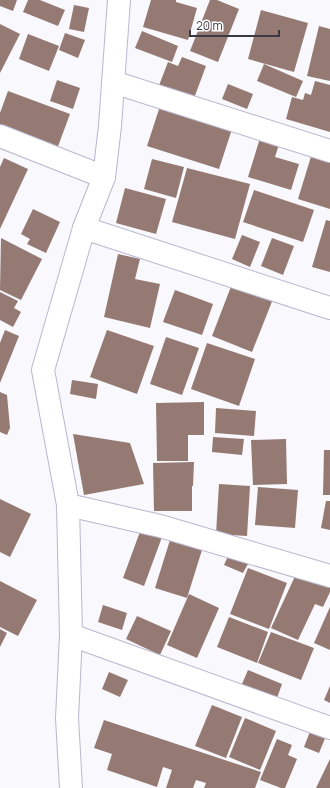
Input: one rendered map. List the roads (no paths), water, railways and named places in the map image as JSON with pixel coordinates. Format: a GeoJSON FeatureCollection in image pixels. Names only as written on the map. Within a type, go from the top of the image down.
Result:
{"type":"FeatureCollection","features":[{"type":"Feature","properties":{"kind":"street"},"geometry":{"type":"LineString","coordinates":[[77,786],[67,718],[71,635],[68,505],[43,370],[84,228],[104,177],[119,0]]}},
{"type":"Feature","properties":{"kind":"street"},"geometry":{"type":"LineString","coordinates":[[113,82],[330,151]]}},
{"type":"Feature","properties":{"kind":"street"},"geometry":{"type":"LineString","coordinates":[[0,136],[104,177]]}},
{"type":"Feature","properties":{"kind":"street"},"geometry":{"type":"LineString","coordinates":[[84,228],[330,308]]}},
{"type":"Feature","properties":{"kind":"street"},"geometry":{"type":"LineString","coordinates":[[68,505],[160,526],[330,576]]}},
{"type":"Feature","properties":{"kind":"street"},"geometry":{"type":"LineString","coordinates":[[71,635],[330,728]]}}]}
